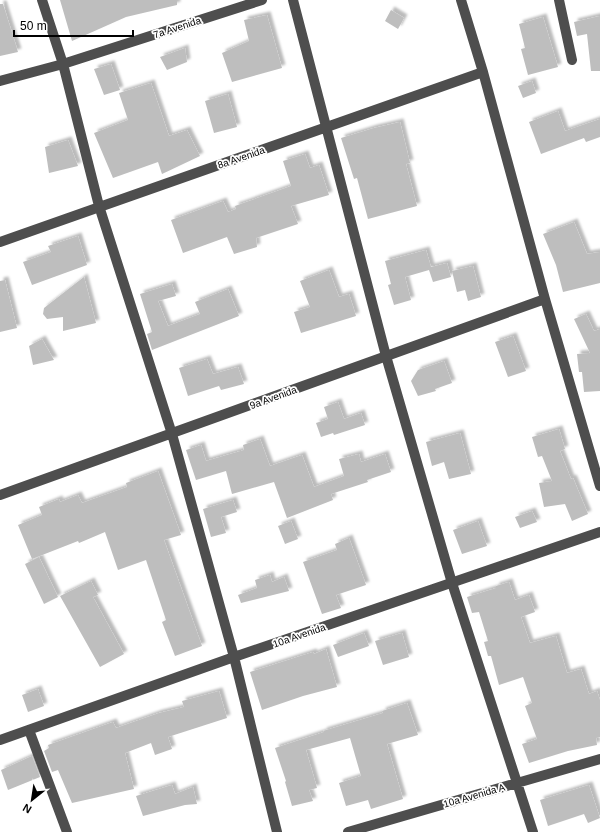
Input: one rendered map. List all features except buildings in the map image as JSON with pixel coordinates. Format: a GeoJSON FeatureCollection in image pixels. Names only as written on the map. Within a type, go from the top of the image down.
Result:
{"type":"FeatureCollection","features":[{"type":"Feature","properties":{"kind":"street"},"geometry":{"type":"LineString","coordinates":[[42,0],[63,64],[99,206],[172,434],[234,657],[277,832]]}},
{"type":"Feature","properties":{"kind":"street","name":"7a Avenida"},"geometry":{"type":"LineString","coordinates":[[0,81],[63,64],[262,0]]}},
{"type":"Feature","properties":{"kind":"street"},"geometry":{"type":"LineString","coordinates":[[293,0],[386,356],[452,583],[533,832]]}},
{"type":"Feature","properties":{"kind":"street"},"geometry":{"type":"LineString","coordinates":[[461,0],[483,72],[545,299],[600,486]]}},
{"type":"Feature","properties":{"kind":"street"},"geometry":{"type":"LineString","coordinates":[[559,0],[572,60]]}},
{"type":"Feature","properties":{"kind":"street","name":"8a Avenida"},"geometry":{"type":"LineString","coordinates":[[0,242],[483,72]]}},
{"type":"Feature","properties":{"kind":"street","name":"9a Avenida"},"geometry":{"type":"LineString","coordinates":[[0,495],[545,299]]}},
{"type":"Feature","properties":{"kind":"street","name":"10a Avenida"},"geometry":{"type":"LineString","coordinates":[[0,740],[234,657],[600,532]]}},
{"type":"Feature","properties":{"kind":"street"},"geometry":{"type":"LineString","coordinates":[[29,730],[67,832]]}},
{"type":"Feature","properties":{"kind":"street","name":"10a Avenida A"},"geometry":{"type":"LineString","coordinates":[[348,832],[600,759]]}}]}
